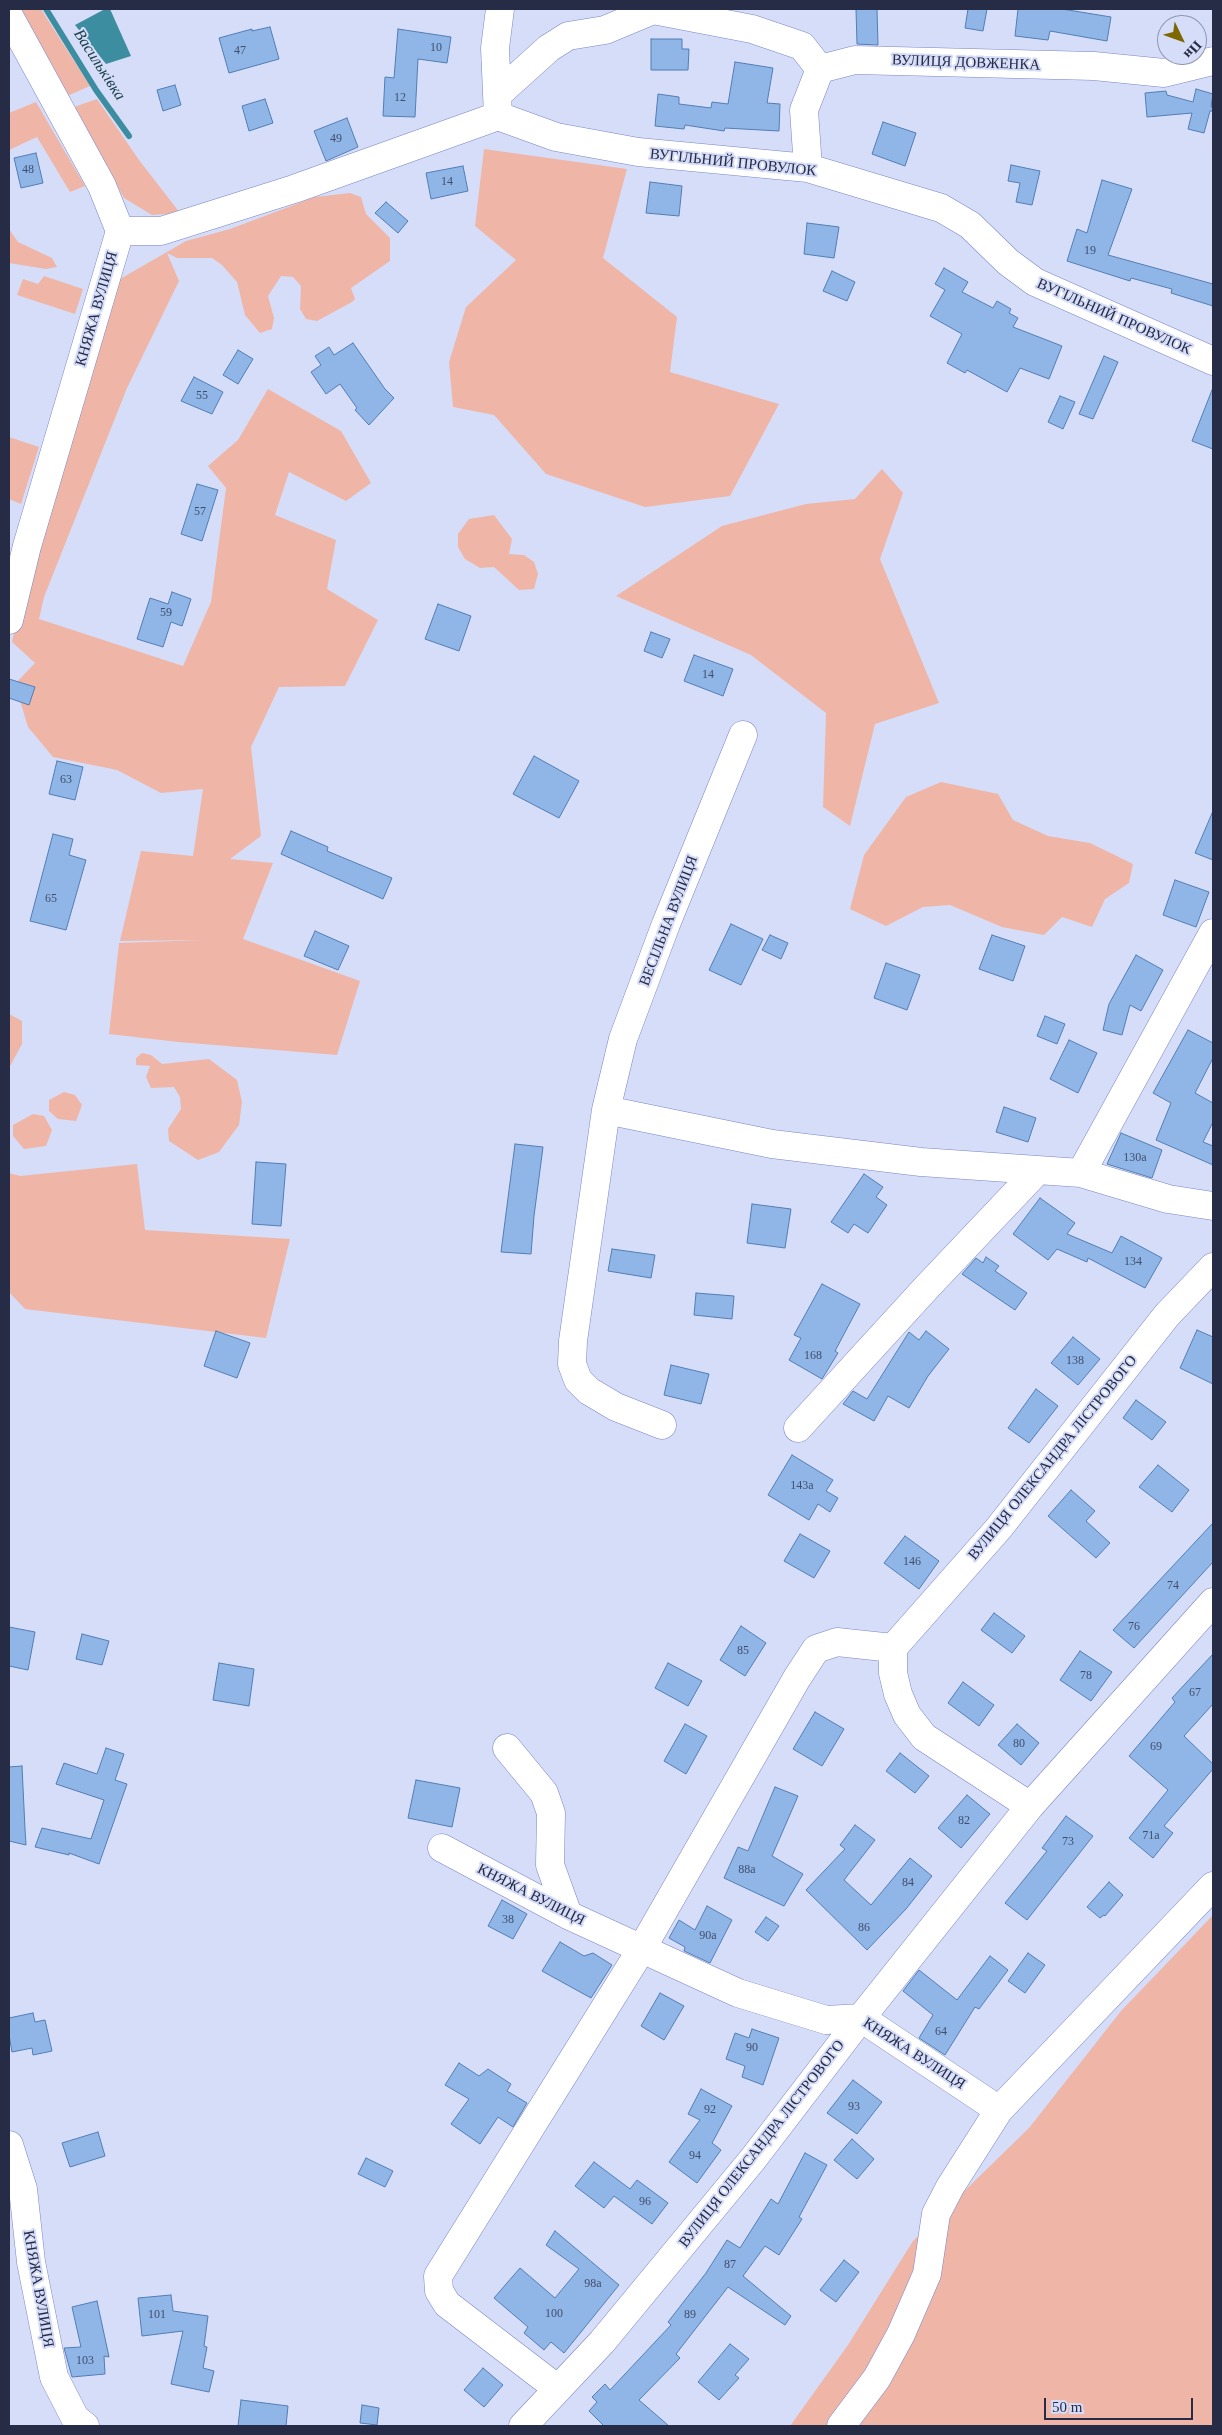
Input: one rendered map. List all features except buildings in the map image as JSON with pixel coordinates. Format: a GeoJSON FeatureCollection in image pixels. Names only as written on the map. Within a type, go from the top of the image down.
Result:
{"type":"FeatureCollection","features":[{"type":"Feature","properties":{"kind":"street"},"geometry":{"type":"LineString","coordinates":[[498,105],[495,48],[500,9]]}},
{"type":"Feature","properties":{"kind":"street"},"geometry":{"type":"LineString","coordinates":[[120,231],[161,231],[294,189],[498,105],[549,48],[568,36],[605,30],[653,10],[752,29],[802,46],[820,69],[804,110],[808,168]]}},
{"type":"Feature","properties":{"kind":"street","name":"КНЯЖА ВУЛИЦЯ"},"geometry":{"type":"LineString","coordinates":[[9,16],[102,186],[120,231],[27,546],[9,620]]}},
{"type":"Feature","properties":{"kind":"street","name":"ВУЛИЦЯ ДОВЖЕНКА"},"geometry":{"type":"LineString","coordinates":[[820,69],[855,60],[1094,66],[1164,73],[1213,62]]}},
{"type":"Feature","properties":{"kind":"street","name":"ВУГІЛЬНИЙ ПРОВУЛОК"},"geometry":{"type":"LineString","coordinates":[[498,105],[556,137],[638,152],[808,168],[941,208],[970,225],[1008,262],[1035,282],[1213,361]]}},
{"type":"Feature","properties":{"kind":"street","name":"ВЕСІЛЬНА ВУЛИЦЯ"},"geometry":{"type":"LineString","coordinates":[[662,1426],[616,1407],[589,1391],[578,1380],[572,1364],[573,1341],[606,1110],[623,1039],[666,924],[743,735]]}},
{"type":"Feature","properties":{"kind":"street"},"geometry":{"type":"LineString","coordinates":[[1081,1173],[1213,933]]}},
{"type":"Feature","properties":{"kind":"street"},"geometry":{"type":"LineString","coordinates":[[606,1110],[772,1144],[921,1162],[1081,1173],[1168,1199],[1213,1206]]}},
{"type":"Feature","properties":{"kind":"street"},"geometry":{"type":"LineString","coordinates":[[798,1428],[927,1286],[1037,1171]]}},
{"type":"Feature","properties":{"kind":"street","name":"ВУЛИЦЯ ОЛЕКСАНДРА ЛІСТРОВОГО"},"geometry":{"type":"LineString","coordinates":[[893,1648],[998,1529],[1167,1315],[1213,1267]]}},
{"type":"Feature","properties":{"kind":"street","name":"ВУЛИЦЯ ОЛЕКСАНДРА ЛІСТРОВОГО"},"geometry":{"type":"LineString","coordinates":[[523,2426],[602,2342],[753,2159],[861,2018],[1030,1806],[1213,1602]]}},
{"type":"Feature","properties":{"kind":"street"},"geometry":{"type":"LineString","coordinates":[[558,2389],[447,2304],[439,2291],[438,2276],[641,1950],[782,1702],[816,1649],[837,1642],[893,1648],[893,1672],[898,1694],[907,1715],[924,1737],[1030,1806]]}},
{"type":"Feature","properties":{"kind":"street"},"geometry":{"type":"LineString","coordinates":[[507,1748],[544,1793],[551,1813],[550,1865],[568,1914]]}},
{"type":"Feature","properties":{"kind":"street","name":"КНЯЖА ВУЛИЦЯ"},"geometry":{"type":"LineString","coordinates":[[442,1848],[641,1950],[738,1993],[826,2020],[861,2018],[999,2110]]}},
{"type":"Feature","properties":{"kind":"street"},"geometry":{"type":"LineString","coordinates":[[842,2426],[877,2378],[901,2334],[927,2274],[936,2214],[950,2187],[999,2110],[1213,1886]]}},
{"type":"Feature","properties":{"kind":"street","name":"КНЯЖА ВУЛИЦЯ"},"geometry":{"type":"LineString","coordinates":[[9,2145],[23,2189],[31,2262],[54,2377],[75,2418],[85,2426]]}},
{"type":"Feature","properties":{"kind":"shaded area"},"geometry":{"type":"Polygon","coordinates":[[[15,9],[41,9],[90,86],[65,97],[15,9]]]}},
{"type":"Feature","properties":{"kind":"shaded area"},"geometry":{"type":"Polygon","coordinates":[[[97,99],[139,160],[180,213],[152,215],[124,198],[74,107],[97,99]]]}},
{"type":"Feature","properties":{"kind":"shaded area"},"geometry":{"type":"Polygon","coordinates":[[[36,102],[85,186],[70,192],[37,137],[9,150],[9,113],[36,102]]]}},
{"type":"Feature","properties":{"kind":"shaded area"},"geometry":{"type":"Polygon","coordinates":[[[484,149],[627,169],[603,258],[677,317],[670,372],[779,404],[730,496],[645,507],[546,474],[494,415],[453,407],[449,362],[466,307],[516,260],[475,226],[484,149]]]}},
{"type":"Feature","properties":{"kind":"shaded area"},"geometry":{"type":"Polygon","coordinates":[[[350,193],[361,197],[366,214],[390,238],[390,261],[351,288],[355,299],[352,302],[317,321],[306,319],[300,309],[301,286],[293,277],[281,276],[268,296],[274,318],[272,329],[260,333],[245,315],[237,282],[222,265],[212,258],[177,258],[167,253],[179,281],[127,388],[44,597],[39,619],[183,666],[211,602],[226,488],[208,466],[238,440],[268,389],[341,431],[371,483],[346,501],[289,472],[275,515],[336,540],[327,589],[378,620],[345,686],[279,687],[251,747],[261,836],[230,859],[273,863],[243,939],[360,981],[337,1055],[178,1042],[109,1034],[119,943],[203,940],[120,941],[141,851],[193,856],[203,789],[161,793],[117,770],[53,757],[28,727],[15,684],[35,663],[12,642],[19,609],[120,279],[186,241],[230,229],[315,197],[350,193]]]}},
{"type":"Feature","properties":{"kind":"shaded area"},"geometry":{"type":"Polygon","coordinates":[[[9,229],[18,242],[52,258],[57,267],[46,269],[9,263],[9,229]]]}},
{"type":"Feature","properties":{"kind":"shaded area"},"geometry":{"type":"Polygon","coordinates":[[[44,276],[83,289],[75,314],[17,295],[23,279],[38,284],[44,276]]]}},
{"type":"Feature","properties":{"kind":"shaded area"},"geometry":{"type":"Polygon","coordinates":[[[9,437],[39,447],[21,504],[9,499],[9,437]]]}},
{"type":"Feature","properties":{"kind":"shaded area"},"geometry":{"type":"Polygon","coordinates":[[[882,469],[903,493],[880,559],[939,703],[875,724],[850,826],[823,807],[826,713],[751,655],[616,596],[722,526],[806,504],[855,499],[882,469]]]}},
{"type":"Feature","properties":{"kind":"shaded area"},"geometry":{"type":"Polygon","coordinates":[[[494,515],[512,539],[509,554],[524,555],[534,562],[538,574],[534,589],[519,590],[494,567],[480,568],[465,559],[458,547],[458,534],[469,519],[494,515]]]}},
{"type":"Feature","properties":{"kind":"shaded area"},"geometry":{"type":"Polygon","coordinates":[[[941,782],[998,794],[1013,820],[1048,836],[1090,843],[1133,864],[1129,883],[1105,899],[1092,927],[1062,917],[1044,935],[1002,927],[950,905],[923,907],[886,926],[850,909],[864,855],[906,797],[941,782]]]}},
{"type":"Feature","properties":{"kind":"shaded area"},"geometry":{"type":"Polygon","coordinates":[[[9,1014],[22,1021],[22,1044],[9,1068],[9,1014]]]}},
{"type":"Feature","properties":{"kind":"shaded area"},"geometry":{"type":"Polygon","coordinates":[[[142,1053],[151,1055],[162,1064],[209,1059],[237,1080],[242,1102],[239,1125],[219,1152],[198,1160],[169,1141],[168,1129],[181,1109],[180,1097],[174,1087],[151,1088],[146,1077],[150,1066],[136,1065],[136,1058],[142,1053]]]}},
{"type":"Feature","properties":{"kind":"shaded area"},"geometry":{"type":"Polygon","coordinates":[[[64,1092],[75,1095],[82,1105],[76,1121],[58,1119],[49,1111],[49,1100],[64,1092]]]}},
{"type":"Feature","properties":{"kind":"shaded area"},"geometry":{"type":"Polygon","coordinates":[[[33,1114],[44,1116],[52,1130],[46,1146],[24,1149],[13,1136],[13,1125],[33,1114]]]}},
{"type":"Feature","properties":{"kind":"shaded area"},"geometry":{"type":"Polygon","coordinates":[[[137,1164],[145,1230],[290,1239],[266,1338],[25,1309],[9,1292],[9,1173],[20,1176],[137,1164]]]}},
{"type":"Feature","properties":{"kind":"shaded area"},"geometry":{"type":"Polygon","coordinates":[[[1213,1915],[1213,2426],[790,2426],[848,2345],[913,2241],[1029,2128],[1121,2011],[1213,1915]]]}},
{"type":"Feature","properties":{"kind":"water"},"geometry":{"type":"Polygon","coordinates":[[[105,9],[110,9],[131,56],[106,64],[75,25],[105,9]]]}},
{"type":"Feature","properties":{"kind":"waterway","name":"Васильківка"},"geometry":{"type":"LineString","coordinates":[[46,9],[96,90],[129,136]]}}]}
